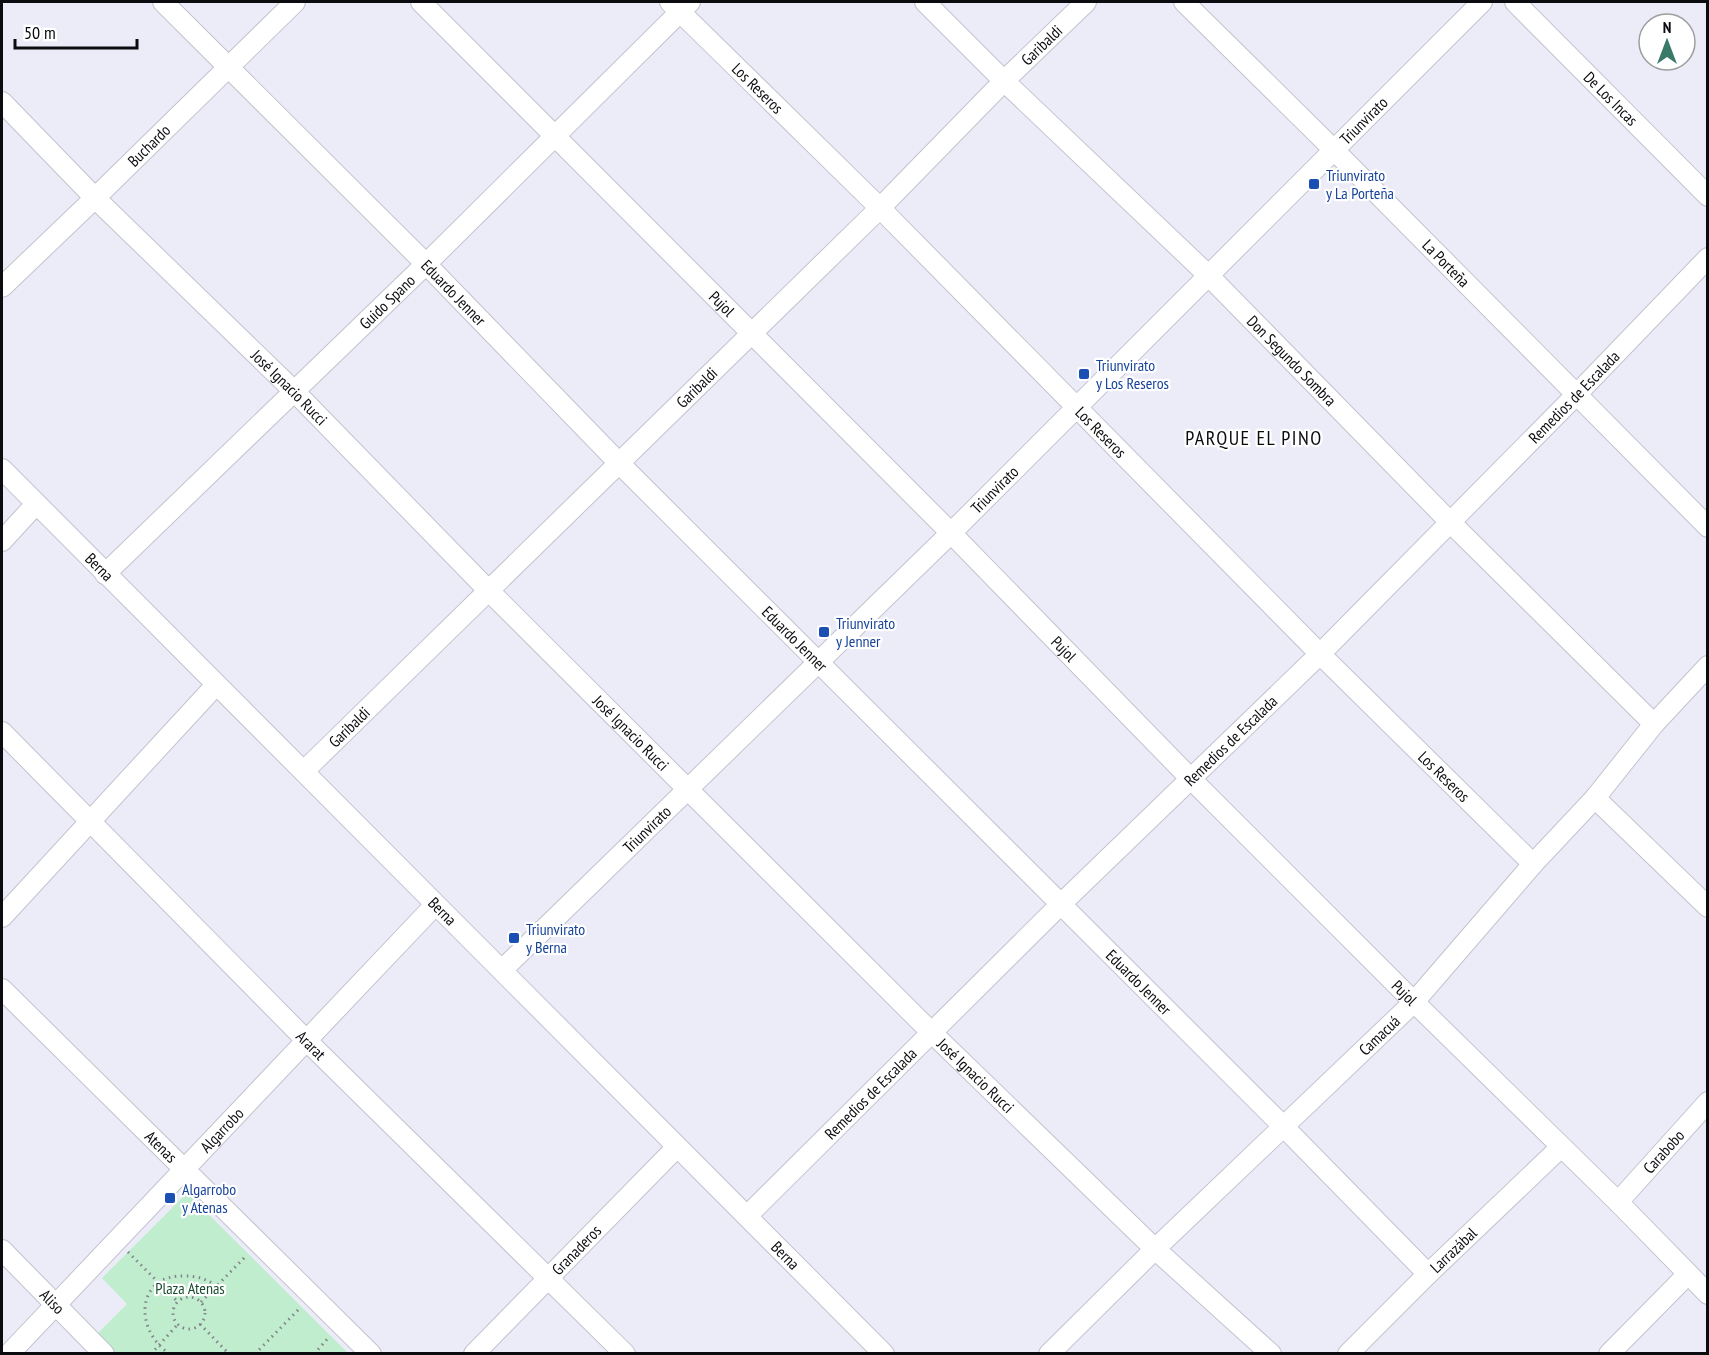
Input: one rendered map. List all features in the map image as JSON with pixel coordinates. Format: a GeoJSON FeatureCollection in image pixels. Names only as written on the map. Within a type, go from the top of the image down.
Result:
{"type":"FeatureCollection","features":[{"type":"Feature","properties":{"kind":"street","name":"Eduardo Jenner"},"geometry":{"type":"LineString","coordinates":[[163,2],[1428,1274]]}},
{"type":"Feature","properties":{"kind":"street","name":"Buchardo"},"geometry":{"type":"LineString","coordinates":[[2,287],[295,2]]}},
{"type":"Feature","properties":{"kind":"street","name":"Pujol"},"geometry":{"type":"LineString","coordinates":[[421,2],[951,533],[1191,779],[1413,1002],[1618,1202],[1707,1294]]}},
{"type":"Feature","properties":{"kind":"street","name":"Don Segundo Sombra"},"geometry":{"type":"LineString","coordinates":[[925,2],[1004,81],[1208,275],[1450,522],[1654,724]]}},
{"type":"Feature","properties":{"kind":"street","name":"Garibaldi"},"geometry":{"type":"LineString","coordinates":[[304,771],[751,335],[1086,2]]}},
{"type":"Feature","properties":{"kind":"street","name":"La Porteña"},"geometry":{"type":"LineString","coordinates":[[1184,2],[1334,150],[1707,527]]}},
{"type":"Feature","properties":{"kind":"street","name":"Triunvirato"},"geometry":{"type":"LineString","coordinates":[[502,970],[951,533],[1482,2]]}},
{"type":"Feature","properties":{"kind":"street","name":"De Los Incas"},"geometry":{"type":"LineString","coordinates":[[1515,2],[1707,196]]}},
{"type":"Feature","properties":{"kind":"street","name":"Guido Spano"},"geometry":{"type":"LineString","coordinates":[[105,574],[556,137],[680,5]]}},
{"type":"Feature","properties":{"kind":"street","name":"Los Reseros"},"geometry":{"type":"LineString","coordinates":[[680,5],[1320,654],[1533,864]]}},
{"type":"Feature","properties":{"kind":"street","name":"José Ignacio Rucci"},"geometry":{"type":"LineString","coordinates":[[2,102],[95,198],[294,391],[489,591],[931,1032],[1155,1249],[1270,1353]]}},
{"type":"Feature","properties":{"kind":"street","name":"Remedios de Escalada"},"geometry":{"type":"LineString","coordinates":[[747,1216],[1061,904],[1320,654],[1576,395],[1707,258]]}},
{"type":"Feature","properties":{"kind":"street","name":"Berna"},"geometry":{"type":"LineString","coordinates":[[2,469],[884,1353]]}},
{"type":"Feature","properties":{"kind":"street"},"geometry":{"type":"LineString","coordinates":[[2,541],[36,504]]}},
{"type":"Feature","properties":{"kind":"street","name":"Camacuá"},"geometry":{"type":"LineString","coordinates":[[1049,1353],[1413,1002],[1533,864],[1595,798],[1654,724],[1707,666]]}},
{"type":"Feature","properties":{"kind":"street"},"geometry":{"type":"LineString","coordinates":[[2,917],[216,685]]}},
{"type":"Feature","properties":{"kind":"street","name":"Ararat"},"geometry":{"type":"LineString","coordinates":[[2,732],[307,1041],[625,1353]]}},
{"type":"Feature","properties":{"kind":"street"},"geometry":{"type":"LineString","coordinates":[[1595,798],[1707,907]]}},
{"type":"Feature","properties":{"kind":"street","name":"Algarrobo"},"geometry":{"type":"LineString","coordinates":[[9,1353],[435,905]]}},
{"type":"Feature","properties":{"kind":"street","name":"Atenas"},"geometry":{"type":"LineString","coordinates":[[2,989],[371,1353]]}},
{"type":"Feature","properties":{"kind":"street","name":"Carabobo"},"geometry":{"type":"LineString","coordinates":[[1618,1202],[1707,1102]]}},
{"type":"Feature","properties":{"kind":"street","name":"Granaderos"},"geometry":{"type":"LineString","coordinates":[[474,1353],[677,1147]]}},
{"type":"Feature","properties":{"kind":"street","name":"Larrazábal"},"geometry":{"type":"LineString","coordinates":[[1348,1353],[1561,1147]]}},
{"type":"Feature","properties":{"kind":"street","name":"Aliso"},"geometry":{"type":"LineString","coordinates":[[2,1250],[104,1353]]}},
{"type":"Feature","properties":{"kind":"street"},"geometry":{"type":"LineString","coordinates":[[1609,1353],[1688,1274]]}},
{"type":"Feature","properties":{"kind":"path"},"geometry":{"type":"LineString","coordinates":[[116,1241],[178,1302]]}},
{"type":"Feature","properties":{"kind":"path"},"geometry":{"type":"LineString","coordinates":[[201,1302],[258,1242]]}},
{"type":"Feature","properties":{"kind":"path"},"geometry":{"type":"LineString","coordinates":[[170,1353],[159,1345],[148,1329],[145,1317],[147,1296],[158,1282],[168,1277],[190,1276],[204,1279],[216,1286]]}},
{"type":"Feature","properties":{"kind":"path"},"geometry":{"type":"LineString","coordinates":[[255,1353],[312,1296]]}},
{"type":"Feature","properties":{"kind":"path"},"geometry":{"type":"LineString","coordinates":[[186,1297],[192,1297],[201,1302],[205,1318],[200,1324],[187,1328],[178,1324],[173,1311],[178,1302],[186,1297]]}},
{"type":"Feature","properties":{"kind":"path"},"geometry":{"type":"LineString","coordinates":[[151,1353],[178,1324]]}},
{"type":"Feature","properties":{"kind":"path"},"geometry":{"type":"LineString","coordinates":[[200,1324],[229,1353]]}},
{"type":"Feature","properties":{"kind":"path"},"geometry":{"type":"LineString","coordinates":[[314,1353],[341,1324]]}},
{"type":"Feature","properties":{"kind":"green space","name":"Plaza Atenas"},"geometry":{"type":"Polygon","coordinates":[[[187,1193],[348,1353],[116,1353],[96,1335],[127,1304],[102,1278],[187,1193]]]}},
{"type":"Feature","properties":{"kind":"place","name":"Triunvirato y La Porteña"},"geometry":{"type":"Point","coordinates":[1314,184]}},
{"type":"Feature","properties":{"kind":"place","name":"Triunvirato y Los Reseros"},"geometry":{"type":"Point","coordinates":[1084,374]}},
{"type":"Feature","properties":{"kind":"place","name":"Triunvirato y Jenner"},"geometry":{"type":"Point","coordinates":[824,632]}},
{"type":"Feature","properties":{"kind":"place","name":"Triunvirato y Berna"},"geometry":{"type":"Point","coordinates":[514,938]}},
{"type":"Feature","properties":{"kind":"place","name":"Algarrobo y Atenas"},"geometry":{"type":"Point","coordinates":[170,1198]}},
{"type":"Feature","properties":{"kind":"district","name":"PARQUE EL PINO"},"geometry":{"type":"Point","coordinates":[1254,438]}}]}
